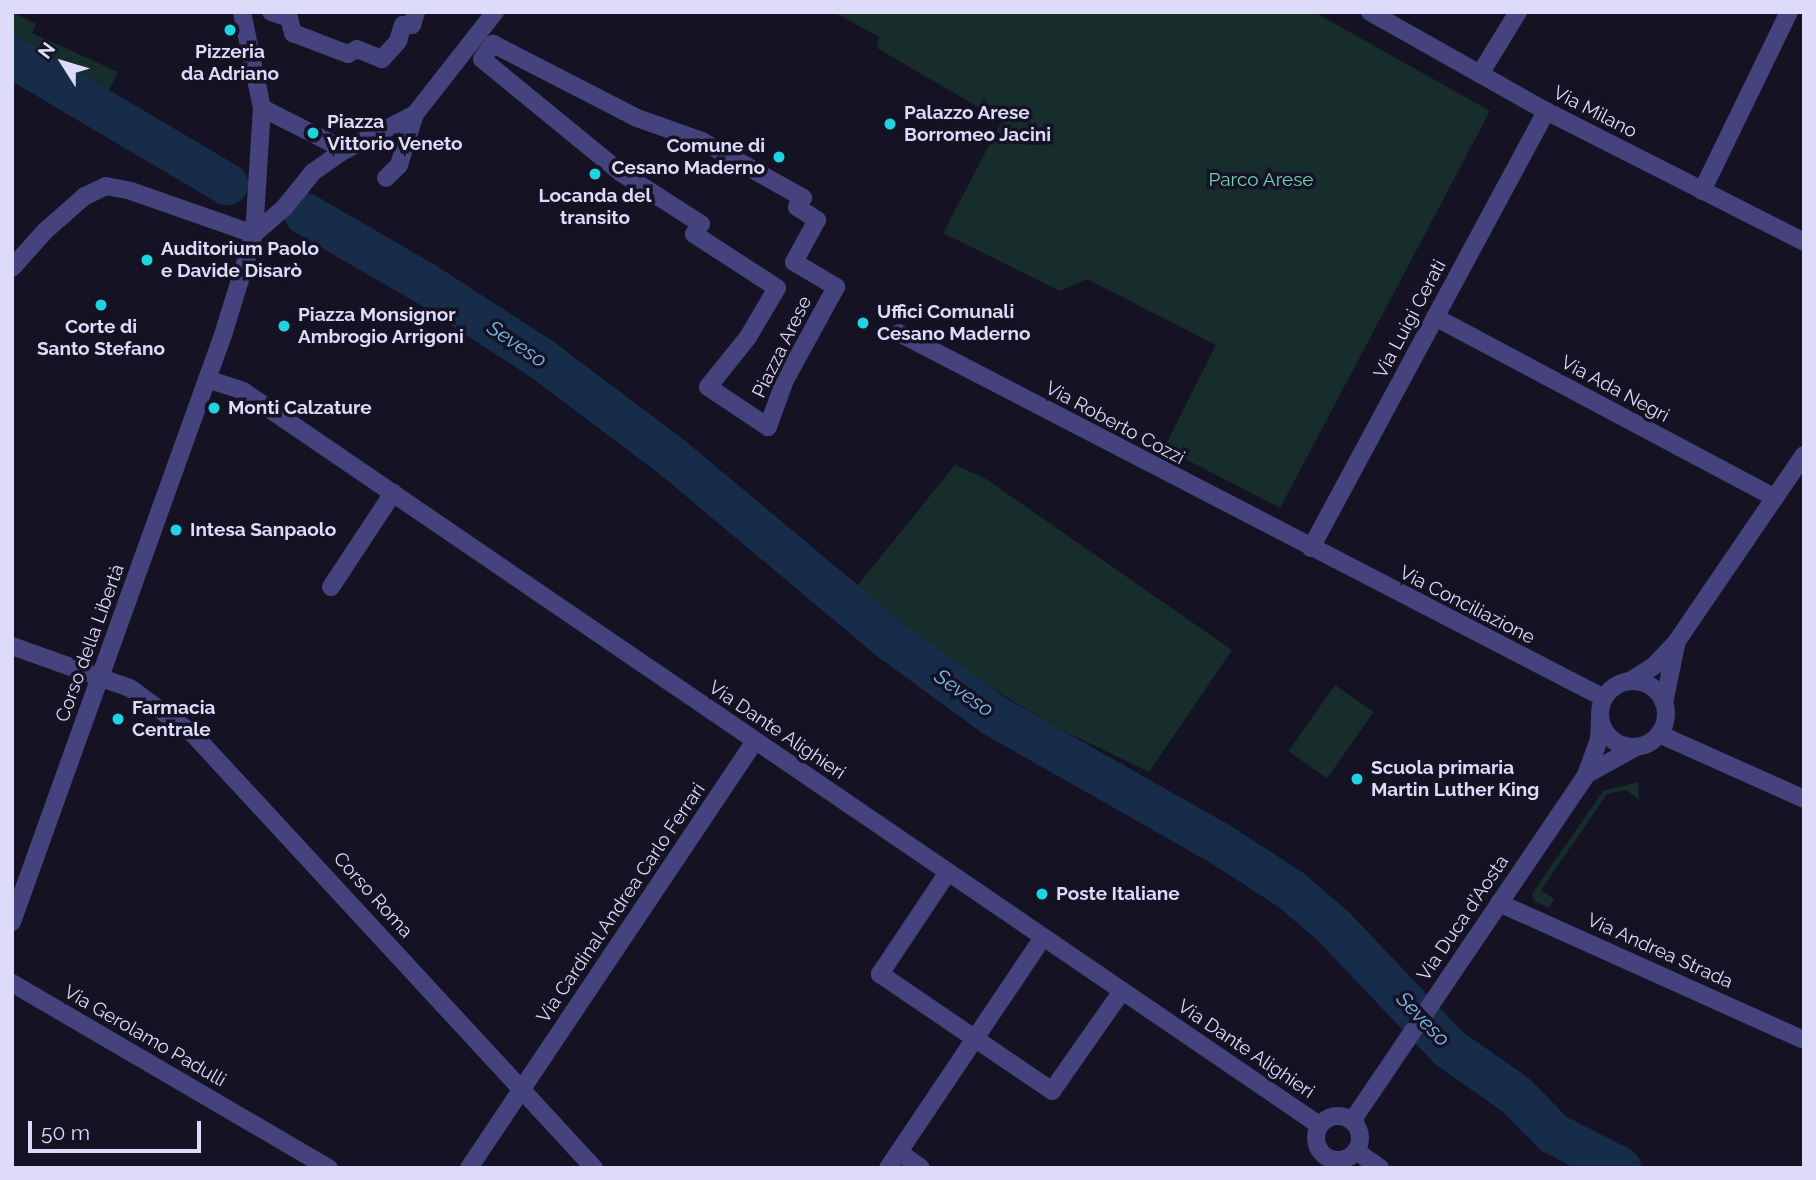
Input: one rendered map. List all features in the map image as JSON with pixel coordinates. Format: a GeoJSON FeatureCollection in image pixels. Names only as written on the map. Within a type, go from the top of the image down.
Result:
{"type":"FeatureCollection","features":[{"type":"Feature","properties":{"kind":"street"},"geometry":{"type":"LineString","coordinates":[[207,379],[254,234],[262,108],[242,12]]}},
{"type":"Feature","properties":{"kind":"street"},"geometry":{"type":"LineString","coordinates":[[271,12],[289,18],[293,33],[348,54],[357,49],[382,59],[398,41],[403,25],[412,25],[416,12]]}},
{"type":"Feature","properties":{"kind":"street"},"geometry":{"type":"LineString","coordinates":[[386,178],[398,165],[415,114],[495,12]]}},
{"type":"Feature","properties":{"kind":"street","name":"Via Milano"},"geometry":{"type":"LineString","coordinates":[[1370,12],[1546,111],[1804,242]]}},
{"type":"Feature","properties":{"kind":"street"},"geometry":{"type":"LineString","coordinates":[[1480,74],[1517,12]]}},
{"type":"Feature","properties":{"kind":"street"},"geometry":{"type":"LineString","coordinates":[[1702,191],[1789,12]]}},
{"type":"Feature","properties":{"kind":"street","name":"Piazza Arese"},"geometry":{"type":"LineString","coordinates":[[493,44],[637,118],[702,141],[803,198],[797,207],[817,220],[794,262],[835,287],[785,380],[768,427],[708,387],[748,337],[777,288],[694,234],[701,224],[620,172],[482,60],[493,44]]}},
{"type":"Feature","properties":{"kind":"street"},"geometry":{"type":"LineString","coordinates":[[262,108],[345,150]]}},
{"type":"Feature","properties":{"kind":"street","name":"Via Luigi Cerati"},"geometry":{"type":"LineString","coordinates":[[1311,548],[1546,111]]}},
{"type":"Feature","properties":{"kind":"street"},"geometry":{"type":"LineString","coordinates":[[254,234],[284,208],[313,172],[345,150],[415,114]]}},
{"type":"Feature","properties":{"kind":"street"},"geometry":{"type":"LineString","coordinates":[[12,268],[45,231],[85,196],[106,186],[131,191],[254,234]]}},
{"type":"Feature","properties":{"kind":"street","name":"Via Ada Negri"},"geometry":{"type":"LineString","coordinates":[[1435,317],[1774,498]]}},
{"type":"Feature","properties":{"kind":"street","name":"Via Roberto Cozzi"},"geometry":{"type":"LineString","coordinates":[[900,334],[1311,548]]}},
{"type":"Feature","properties":{"kind":"street","name":"Via Dante Alighieri"},"geometry":{"type":"LineString","coordinates":[[207,379],[243,391],[1319,1125]]}},
{"type":"Feature","properties":{"kind":"street","name":"Corso della Libertà"},"geometry":{"type":"LineString","coordinates":[[12,922],[207,379]]}},
{"type":"Feature","properties":{"kind":"street"},"geometry":{"type":"LineString","coordinates":[[1676,641],[1664,703],[1664,724],[1659,734],[1636,747],[1609,736],[1600,719],[1604,698],[1654,666],[1676,641],[1804,455]]}},
{"type":"Feature","properties":{"kind":"street"},"geometry":{"type":"LineString","coordinates":[[331,587],[393,493]]}},
{"type":"Feature","properties":{"kind":"street","name":"Via Conciliazione"},"geometry":{"type":"LineString","coordinates":[[1311,548],[1604,698]]}},
{"type":"Feature","properties":{"kind":"street","name":"Corso Roma"},"geometry":{"type":"LineString","coordinates":[[12,646],[100,676],[162,708],[226,765],[594,1168]]}},
{"type":"Feature","properties":{"kind":"street"},"geometry":{"type":"LineString","coordinates":[[1630,681],[1651,686],[1664,703]]}},
{"type":"Feature","properties":{"kind":"street","name":"Via Duca d'Aosta"},"geometry":{"type":"LineString","coordinates":[[1352,1121],[1586,775],[1599,738],[1600,719]]}},
{"type":"Feature","properties":{"kind":"street"},"geometry":{"type":"LineString","coordinates":[[1659,734],[1804,799]]}},
{"type":"Feature","properties":{"kind":"street","name":"Via Cardinal Andrea Carlo Ferrari"},"geometry":{"type":"LineString","coordinates":[[469,1168],[755,741]]}},
{"type":"Feature","properties":{"kind":"street","name":"Via Duca d'Aosta"},"geometry":{"type":"LineString","coordinates":[[1586,775],[1636,747]]}},
{"type":"Feature","properties":{"kind":"street"},"geometry":{"type":"LineString","coordinates":[[948,872],[880,974],[1052,1091],[1122,991]]}},
{"type":"Feature","properties":{"kind":"street","name":"Via Andrea Strada"},"geometry":{"type":"LineString","coordinates":[[1499,903],[1804,1040]]}},
{"type":"Feature","properties":{"kind":"street"},"geometry":{"type":"LineString","coordinates":[[888,1168],[1044,937]]}},
{"type":"Feature","properties":{"kind":"street","name":"Via Gerolamo Padulli"},"geometry":{"type":"LineString","coordinates":[[12,983],[329,1168]]}},
{"type":"Feature","properties":{"kind":"street"},"geometry":{"type":"LineString","coordinates":[[1335,1115],[1352,1121],[1360,1137],[1356,1151],[1343,1159],[1324,1163],[1316,1142],[1319,1125],[1335,1115]]}},
{"type":"Feature","properties":{"kind":"street"},"geometry":{"type":"LineString","coordinates":[[1356,1151],[1380,1168]]}},
{"type":"Feature","properties":{"kind":"street"},"geometry":{"type":"LineString","coordinates":[[899,1152],[921,1168]]}},
{"type":"Feature","properties":{"kind":"green space"},"geometry":{"type":"Polygon","coordinates":[[[12,12],[36,24],[32,33],[118,72],[108,92],[12,42],[12,12]]]}},
{"type":"Feature","properties":{"kind":"green space","name":"Parco Arese"},"geometry":{"type":"Polygon","coordinates":[[[833,12],[1314,12],[1490,111],[1280,508],[1164,448],[1216,345],[1087,279],[1060,291],[943,233],[1002,121],[877,48],[879,37],[833,12]]]}},
{"type":"Feature","properties":{"kind":"green space"},"geometry":{"type":"Polygon","coordinates":[[[955,465],[986,479],[1232,650],[1149,772],[1058,728],[951,664],[853,591],[955,465]]]}},
{"type":"Feature","properties":{"kind":"green space"},"geometry":{"type":"Polygon","coordinates":[[[1335,685],[1374,712],[1327,778],[1289,751],[1335,685]]]}},
{"type":"Feature","properties":{"kind":"green space"},"geometry":{"type":"Polygon","coordinates":[[[1638,782],[1639,800],[1626,790],[1607,794],[1541,890],[1554,899],[1549,908],[1534,901],[1532,894],[1603,791],[1638,782]]]}},
{"type":"Feature","properties":{"kind":"waterway","name":"Seveso"},"geometry":{"type":"LineString","coordinates":[[12,57],[227,184]]}},
{"type":"Feature","properties":{"kind":"waterway","name":"Seveso"},"geometry":{"type":"LineString","coordinates":[[305,214],[423,282],[543,360],[673,458],[892,641],[993,715],[1217,842],[1291,890],[1334,927],[1449,1048],[1517,1096],[1553,1133],[1620,1168]]}},
{"type":"Feature","properties":{"kind":"place","name":"Pizzeria da Adriano"},"geometry":{"type":"Point","coordinates":[230,30]}},
{"type":"Feature","properties":{"kind":"place","name":"Palazzo Arese Borromeo Jacini"},"geometry":{"type":"Point","coordinates":[890,124]}},
{"type":"Feature","properties":{"kind":"place","name":"Piazza Vittorio Veneto"},"geometry":{"type":"Point","coordinates":[313,133]}},
{"type":"Feature","properties":{"kind":"place","name":"Comune di Cesano Maderno"},"geometry":{"type":"Point","coordinates":[779,157]}},
{"type":"Feature","properties":{"kind":"place","name":"Locanda del transito"},"geometry":{"type":"Point","coordinates":[595,174]}},
{"type":"Feature","properties":{"kind":"place","name":"Auditorium Paolo e Davide Disarò"},"geometry":{"type":"Point","coordinates":[147,260]}},
{"type":"Feature","properties":{"kind":"place","name":"Corte di Santo Stefano"},"geometry":{"type":"Point","coordinates":[101,305]}},
{"type":"Feature","properties":{"kind":"place","name":"Uffici Comunali Cesano Maderno"},"geometry":{"type":"Point","coordinates":[863,323]}},
{"type":"Feature","properties":{"kind":"place","name":"Piazza Monsignor Ambrogio Arrigoni"},"geometry":{"type":"Point","coordinates":[284,326]}},
{"type":"Feature","properties":{"kind":"place","name":"Monti Calzature"},"geometry":{"type":"Point","coordinates":[214,408]}},
{"type":"Feature","properties":{"kind":"place","name":"Intesa Sanpaolo"},"geometry":{"type":"Point","coordinates":[176,530]}},
{"type":"Feature","properties":{"kind":"place","name":"Farmacia Centrale"},"geometry":{"type":"Point","coordinates":[118,719]}},
{"type":"Feature","properties":{"kind":"place","name":"Scuola primaria Martin Luther King"},"geometry":{"type":"Point","coordinates":[1357,779]}},
{"type":"Feature","properties":{"kind":"place","name":"Poste Italiane"},"geometry":{"type":"Point","coordinates":[1042,894]}}]}
